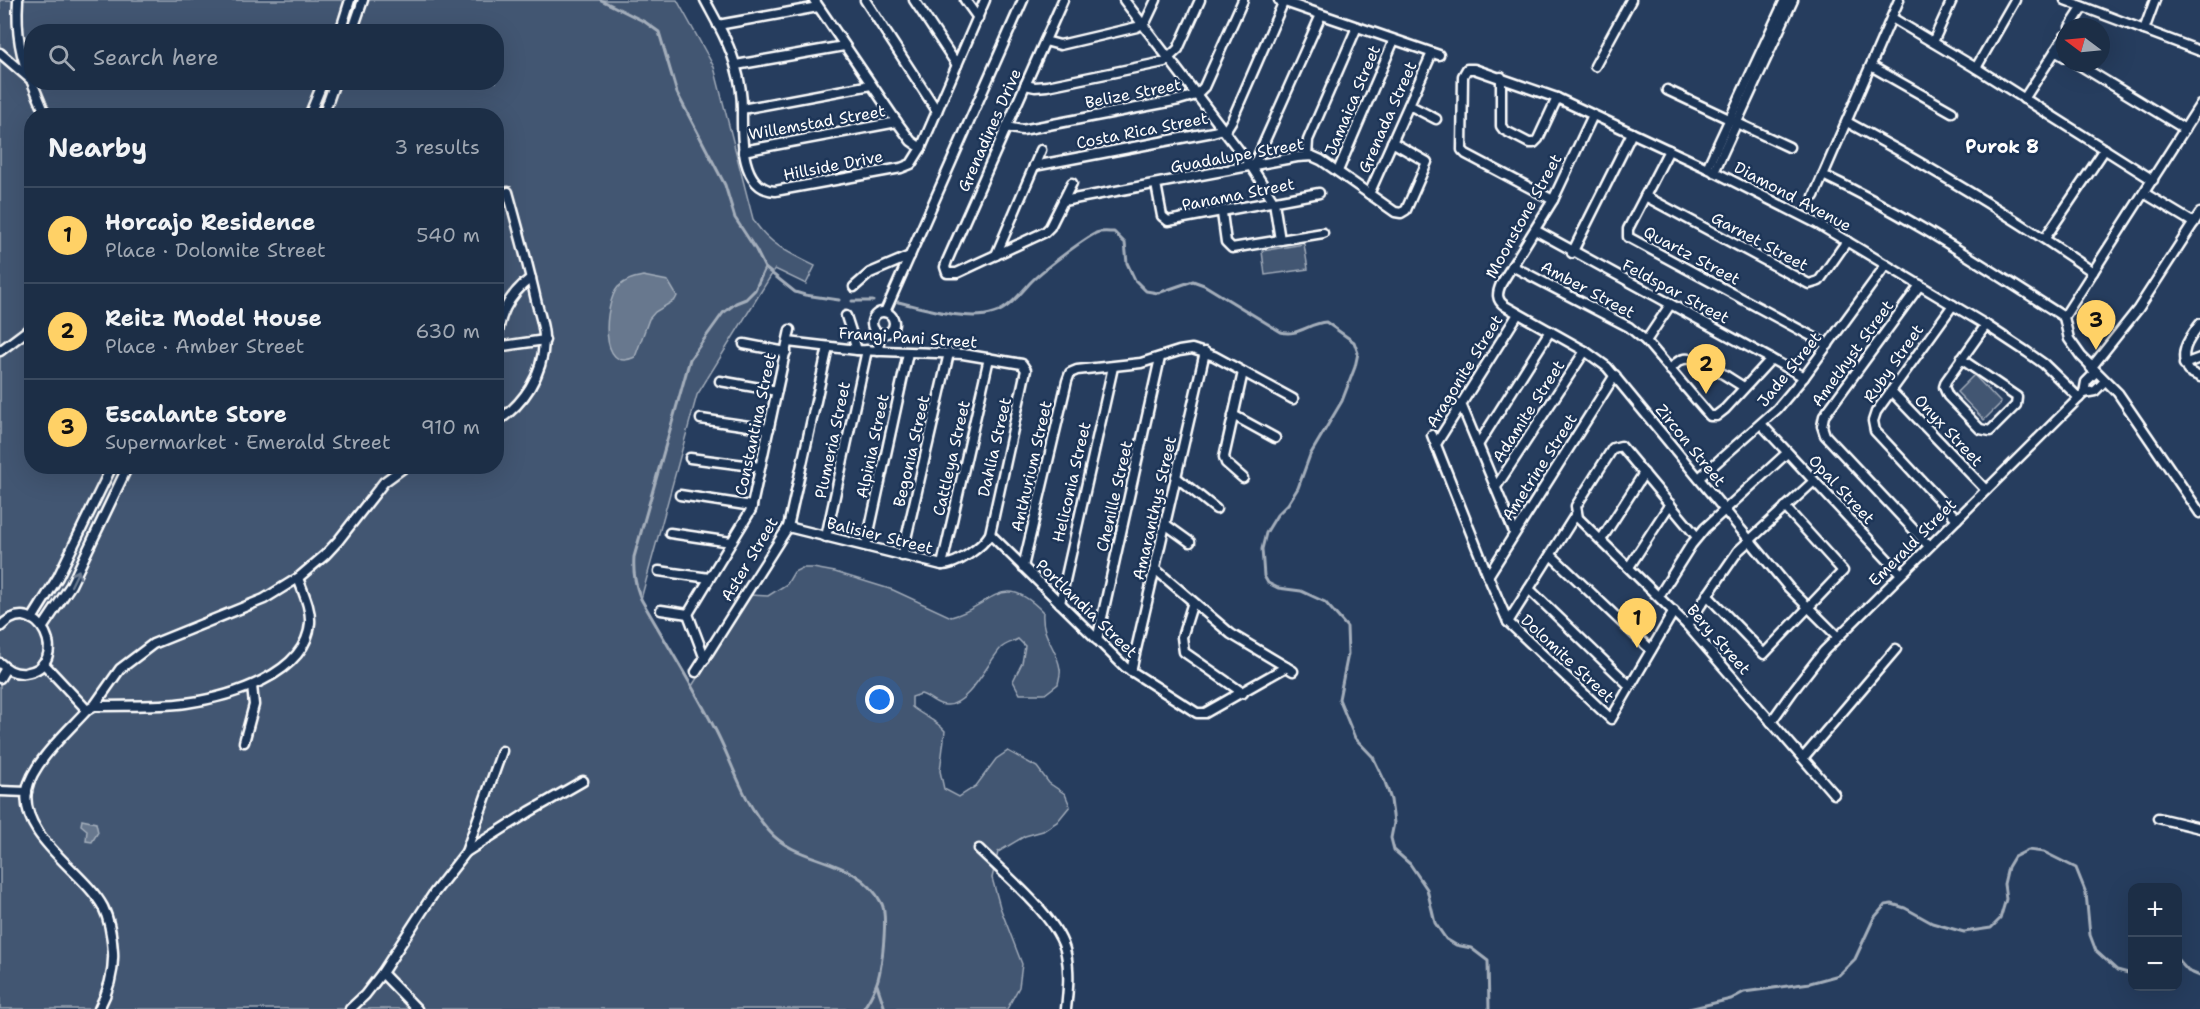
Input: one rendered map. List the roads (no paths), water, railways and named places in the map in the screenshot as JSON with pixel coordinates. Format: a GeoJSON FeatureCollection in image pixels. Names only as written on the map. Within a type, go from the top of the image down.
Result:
{"type":"FeatureCollection","features":[{"type":"Feature","properties":{"kind":"street"},"geometry":{"type":"LineString","coordinates":[[18,0],[16,17],[24,65]]}},
{"type":"Feature","properties":{"kind":"street"},"geometry":{"type":"LineString","coordinates":[[342,24],[350,0]]}},
{"type":"Feature","properties":{"kind":"street"},"geometry":{"type":"LineString","coordinates":[[355,24],[363,0]]}},
{"type":"Feature","properties":{"kind":"street","name":"Hillside Drive"},"geometry":{"type":"LineString","coordinates":[[705,0],[736,65],[742,109],[743,151],[750,172],[760,186],[775,191],[906,166],[915,160],[921,148]]}},
{"type":"Feature","properties":{"kind":"street"},"geometry":{"type":"LineString","coordinates":[[865,0],[938,111]]}},
{"type":"Feature","properties":{"kind":"street"},"geometry":{"type":"LineString","coordinates":[[914,0],[957,65]]}},
{"type":"Feature","properties":{"kind":"street"},"geometry":{"type":"LineString","coordinates":[[965,0],[978,18]]}},
{"type":"Feature","properties":{"kind":"street"},"geometry":{"type":"LineString","coordinates":[[718,25],[816,3],[897,122],[911,141],[921,148],[986,0]]}},
{"type":"Feature","properties":{"kind":"street"},"geometry":{"type":"LineString","coordinates":[[885,312],[1023,0]]}},
{"type":"Feature","properties":{"kind":"street","name":"Grenadines Drive"},"geometry":{"type":"LineString","coordinates":[[996,255],[957,273],[947,273],[945,267],[1063,0]]}},
{"type":"Feature","properties":{"kind":"street"},"geometry":{"type":"LineString","coordinates":[[1124,0],[1252,165],[1274,202],[1280,240]]}},
{"type":"Feature","properties":{"kind":"street"},"geometry":{"type":"LineString","coordinates":[[1045,41],[1060,45],[1143,25],[1156,0]]}},
{"type":"Feature","properties":{"kind":"street"},"geometry":{"type":"LineString","coordinates":[[1025,85],[1047,86],[1152,66],[1169,59],[1181,44],[1200,0]]}},
{"type":"Feature","properties":{"kind":"street","name":"Belize Street"},"geometry":{"type":"LineString","coordinates":[[1006,128],[1022,130],[1196,95],[1206,82],[1243,0]]}},
{"type":"Feature","properties":{"kind":"street"},"geometry":{"type":"LineString","coordinates":[[1595,66],[1630,0]]}},
{"type":"Feature","properties":{"kind":"street"},"geometry":{"type":"LineString","coordinates":[[1711,170],[1785,5],[1793,0]]}},
{"type":"Feature","properties":{"kind":"street"},"geometry":{"type":"LineString","coordinates":[[1814,196],[1899,0]]}},
{"type":"Feature","properties":{"kind":"street"},"geometry":{"type":"LineString","coordinates":[[1933,42],[1952,0]]}},
{"type":"Feature","properties":{"kind":"street"},"geometry":{"type":"LineString","coordinates":[[1976,68],[2015,0]]}},
{"type":"Feature","properties":{"kind":"street"},"geometry":{"type":"LineString","coordinates":[[2065,0],[2200,51]]}},
{"type":"Feature","properties":{"kind":"street"},"geometry":{"type":"LineString","coordinates":[[2145,30],[2155,0]]}},
{"type":"Feature","properties":{"kind":"street"},"geometry":{"type":"LineString","coordinates":[[1281,1],[1394,40]]}},
{"type":"Feature","properties":{"kind":"street","name":"Costa Rica Street"},"geometry":{"type":"LineString","coordinates":[[1034,166],[1223,130],[1232,120],[1281,1]]}},
{"type":"Feature","properties":{"kind":"street"},"geometry":{"type":"LineString","coordinates":[[2076,18],[2083,7]]}},
{"type":"Feature","properties":{"kind":"street"},"geometry":{"type":"LineString","coordinates":[[1252,165],[1321,15]]}},
{"type":"Feature","properties":{"kind":"street"},"geometry":{"type":"LineString","coordinates":[[1892,18],[1976,68],[2153,180]]}},
{"type":"Feature","properties":{"kind":"street"},"geometry":{"type":"LineString","coordinates":[[1307,156],[1308,140],[1357,27]]}},
{"type":"Feature","properties":{"kind":"street","name":"Grenada Street"},"geometry":{"type":"LineString","coordinates":[[1369,194],[1408,105],[1436,54],[1394,40]]}},
{"type":"Feature","properties":{"kind":"street","name":"Jamaica Street"},"geometry":{"type":"LineString","coordinates":[[1338,171],[1394,40]]}},
{"type":"Feature","properties":{"kind":"street"},"geometry":{"type":"LineString","coordinates":[[736,65],[844,46]]}},
{"type":"Feature","properties":{"kind":"street"},"geometry":{"type":"LineString","coordinates":[[2024,99],[2055,51]]}},
{"type":"Feature","properties":{"kind":"street"},"geometry":{"type":"LineString","coordinates":[[0,53],[24,75]]}},
{"type":"Feature","properties":{"kind":"street"},"geometry":{"type":"LineString","coordinates":[[1871,66],[1952,111]]}},
{"type":"Feature","properties":{"kind":"street","name":"Diamond Avenue"},"geometry":{"type":"LineString","coordinates":[[1553,200],[1463,152],[1461,144],[1463,76],[1467,69],[1472,68],[1501,77],[1557,98],[1711,170],[1800,215],[1986,325],[2044,364],[2082,395]]}},
{"type":"Feature","properties":{"kind":"street"},"geometry":{"type":"LineString","coordinates":[[2091,72],[2185,129]]}},
{"type":"Feature","properties":{"kind":"street"},"geometry":{"type":"LineString","coordinates":[[1501,77],[1501,126],[1504,130],[1529,143],[1534,143],[1538,139],[1557,98]]}},
{"type":"Feature","properties":{"kind":"street"},"geometry":{"type":"LineString","coordinates":[[742,109],[871,85]]}},
{"type":"Feature","properties":{"kind":"street"},"geometry":{"type":"LineString","coordinates":[[35,90],[43,108]]}},
{"type":"Feature","properties":{"kind":"street"},"geometry":{"type":"LineString","coordinates":[[313,108],[320,90]]}},
{"type":"Feature","properties":{"kind":"street"},"geometry":{"type":"LineString","coordinates":[[326,108],[332,90]]}},
{"type":"Feature","properties":{"kind":"street"},"geometry":{"type":"LineString","coordinates":[[1667,90],[1789,147]]}},
{"type":"Feature","properties":{"kind":"street"},"geometry":{"type":"LineString","coordinates":[[1408,105],[1436,119]]}},
{"type":"Feature","properties":{"kind":"street"},"geometry":{"type":"LineString","coordinates":[[2064,317],[2200,105]]}},
{"type":"Feature","properties":{"kind":"street","name":"Moonstone Street"},"geometry":{"type":"LineString","coordinates":[[1499,300],[1498,290],[1553,200],[1593,115]]}},
{"type":"Feature","properties":{"kind":"street","name":"Willemstad Street"},"geometry":{"type":"LineString","coordinates":[[743,151],[897,122]]}},
{"type":"Feature","properties":{"kind":"street"},"geometry":{"type":"LineString","coordinates":[[1847,122],[1928,166],[2044,238],[2093,272]]}},
{"type":"Feature","properties":{"kind":"street"},"geometry":{"type":"LineString","coordinates":[[1572,252],[1632,133]]}},
{"type":"Feature","properties":{"kind":"street","name":"Guadalupe Street"},"geometry":{"type":"LineString","coordinates":[[1063,201],[1307,156],[1321,159],[1395,212],[1401,213],[1406,210],[1427,162],[1392,142]]}},
{"type":"Feature","properties":{"kind":"street"},"geometry":{"type":"LineString","coordinates":[[2044,238],[2105,149]]}},
{"type":"Feature","properties":{"kind":"street"},"geometry":{"type":"LineString","coordinates":[[996,255],[1041,150]]}},
{"type":"Feature","properties":{"kind":"street","name":"Quartz Street"},"geometry":{"type":"LineString","coordinates":[[1669,150],[1628,229],[1627,234],[1631,239],[1828,345]]}},
{"type":"Feature","properties":{"kind":"street"},"geometry":{"type":"LineString","coordinates":[[1823,175],[1887,207],[1937,236],[2064,317],[2069,339],[2094,370],[2118,393],[2200,513]]}},
{"type":"Feature","properties":{"kind":"street"},"geometry":{"type":"LineString","coordinates":[[996,255],[1045,232],[1050,227],[1072,183]]}},
{"type":"Feature","properties":{"kind":"street","name":"Panama Street"},"geometry":{"type":"LineString","coordinates":[[1156,184],[1162,216],[1166,221],[1172,222],[1319,193]]}},
{"type":"Feature","properties":{"kind":"street"},"geometry":{"type":"LineString","coordinates":[[504,417],[521,402],[532,385],[540,368],[545,340],[508,192]]}},
{"type":"Feature","properties":{"kind":"street"},"geometry":{"type":"LineString","coordinates":[[2144,193],[2194,223]]}},
{"type":"Feature","properties":{"kind":"street","name":"Garnet Street"},"geometry":{"type":"LineString","coordinates":[[1645,196],[1809,284],[1819,282],[1847,241]]}},
{"type":"Feature","properties":{"kind":"street"},"geometry":{"type":"LineString","coordinates":[[1222,213],[1226,242],[1229,247],[1236,248],[1323,233]]}},
{"type":"Feature","properties":{"kind":"street","name":"Emerald Street"},"geometry":{"type":"LineString","coordinates":[[1772,722],[1808,670],[1838,637],[2082,395],[2086,382],[2138,309],[2200,213]]}},
{"type":"Feature","properties":{"kind":"street","name":"Feldspar Street"},"geometry":{"type":"LineString","coordinates":[[1535,230],[1804,378]]}},
{"type":"Feature","properties":{"kind":"street"},"geometry":{"type":"LineString","coordinates":[[854,287],[870,273],[910,256]]}},
{"type":"Feature","properties":{"kind":"street","name":"Jade Street"},"geometry":{"type":"LineString","coordinates":[[1699,478],[1762,425],[1804,378],[1886,265]]}},
{"type":"Feature","properties":{"kind":"street","name":"Amber Street"},"geometry":{"type":"LineString","coordinates":[[1512,266],[1620,322],[1646,341],[1710,416],[1716,416],[1725,409],[1771,359]]}},
{"type":"Feature","properties":{"kind":"street"},"geometry":{"type":"LineString","coordinates":[[504,309],[517,290],[531,278]]}},
{"type":"Feature","properties":{"kind":"street","name":"Amethyst Street"},"geometry":{"type":"LineString","coordinates":[[1920,285],[1824,416],[1822,426],[1825,435],[1929,546]]}},
{"type":"Feature","properties":{"kind":"street","name":"Zircon Street"},"geometry":{"type":"LineString","coordinates":[[1499,300],[1518,314],[1585,351],[1607,366],[1808,608],[1838,637]]}},
{"type":"Feature","properties":{"kind":"street"},"geometry":{"type":"LineString","coordinates":[[1646,341],[1670,305]]}},
{"type":"Feature","properties":{"kind":"street","name":"Ruby Street"},"geometry":{"type":"LineString","coordinates":[[1953,305],[1874,417],[1873,426],[1875,431],[1957,519]]}},
{"type":"Feature","properties":{"kind":"street"},"geometry":{"type":"LineString","coordinates":[[885,312],[891,316],[893,323],[888,333],[880,333],[872,326],[873,318],[878,313],[885,312]]}},
{"type":"Feature","properties":{"kind":"street","name":"Aragonite Street"},"geometry":{"type":"LineString","coordinates":[[1436,444],[1518,314]]}},
{"type":"Feature","properties":{"kind":"street"},"geometry":{"type":"LineString","coordinates":[[846,316],[862,350]]}},
{"type":"Feature","properties":{"kind":"street"},"geometry":{"type":"LineString","coordinates":[[2200,324],[2186,346],[2184,354],[2184,364],[2188,371],[2200,377]]}},
{"type":"Feature","properties":{"kind":"street"},"geometry":{"type":"LineString","coordinates":[[1961,359],[2017,397],[2016,405],[1990,431],[1980,429],[1944,390],[1946,381],[1961,359],[1986,325]]}},
{"type":"Feature","properties":{"kind":"street","name":"Constantina Street"},"geometry":{"type":"LineString","coordinates":[[688,614],[752,506],[790,330]]}},
{"type":"Feature","properties":{"kind":"street"},"geometry":{"type":"LineString","coordinates":[[1478,444],[1550,331]]}},
{"type":"Feature","properties":{"kind":"street"},"geometry":{"type":"LineString","coordinates":[[0,351],[24,333]]}},
{"type":"Feature","properties":{"kind":"street"},"geometry":{"type":"LineString","coordinates":[[878,351],[880,333]]}},
{"type":"Feature","properties":{"kind":"street"},"geometry":{"type":"LineString","coordinates":[[504,346],[545,340]]}},
{"type":"Feature","properties":{"kind":"street","name":"Frangi Pani Street"},"geometry":{"type":"LineString","coordinates":[[788,342],[862,350],[949,353],[1022,364],[1025,367]]}},
{"type":"Feature","properties":{"kind":"street"},"geometry":{"type":"LineString","coordinates":[[744,344],[786,352]]}},
{"type":"Feature","properties":{"kind":"street","name":"Aster Street"},"geometry":{"type":"LineString","coordinates":[[696,672],[788,527],[828,347]]}},
{"type":"Feature","properties":{"kind":"street","name":"Plumeria Street"},"geometry":{"type":"LineString","coordinates":[[826,537],[862,350]]}},
{"type":"Feature","properties":{"kind":"street"},"geometry":{"type":"LineString","coordinates":[[1113,367],[1141,363],[1185,350],[1205,352],[1293,399]]}},
{"type":"Feature","properties":{"kind":"street","name":"Adamite Street"},"geometry":{"type":"LineString","coordinates":[[1496,487],[1585,351]]}},
{"type":"Feature","properties":{"kind":"street","name":"Amaranthys Street"},"geometry":{"type":"LineString","coordinates":[[1131,671],[1205,352]]}},
{"type":"Feature","properties":{"kind":"street","name":"Alpinia Street"},"geometry":{"type":"LineString","coordinates":[[866,546],[908,353]]}},
{"type":"Feature","properties":{"kind":"street","name":"Begonia Street"},"geometry":{"type":"LineString","coordinates":[[902,556],[949,353]]}},
{"type":"Feature","properties":{"kind":"street","name":"Cattleya Street"},"geometry":{"type":"LineString","coordinates":[[942,565],[989,358]]}},
{"type":"Feature","properties":{"kind":"street","name":"Chenille Street"},"geometry":{"type":"LineString","coordinates":[[1097,640],[1160,358]]}},
{"type":"Feature","properties":{"kind":"street"},"geometry":{"type":"LineString","coordinates":[[1670,370],[1680,360],[1690,358],[1744,387]]}},
{"type":"Feature","properties":{"kind":"street"},"geometry":{"type":"LineString","coordinates":[[2184,364],[2200,358]]}},
{"type":"Feature","properties":{"kind":"street","name":"Dahlia Street"},"geometry":{"type":"LineString","coordinates":[[990,534],[1025,377],[1025,367]]}},
{"type":"Feature","properties":{"kind":"street","name":"Anthurium Street"},"geometry":{"type":"LineString","coordinates":[[1023,567],[1066,381],[1070,373],[1077,370],[1113,367]]}},
{"type":"Feature","properties":{"kind":"street","name":"Heliconia Street"},"geometry":{"type":"LineString","coordinates":[[1059,603],[1113,367]]}},
{"type":"Feature","properties":{"kind":"street"},"geometry":{"type":"LineString","coordinates":[[1243,372],[1224,453],[1224,460],[1243,478]]}},
{"type":"Feature","properties":{"kind":"street","name":"Ametrine Street"},"geometry":{"type":"LineString","coordinates":[[1488,576],[1616,375]]}},
{"type":"Feature","properties":{"kind":"street"},"geometry":{"type":"LineString","coordinates":[[720,381],[777,391]]}},
{"type":"Feature","properties":{"kind":"street","name":"Emerald Street"},"geometry":{"type":"LineString","coordinates":[[2082,395],[2096,391],[2105,381]]}},
{"type":"Feature","properties":{"kind":"street","name":"Onyx Street"},"geometry":{"type":"LineString","coordinates":[[1892,391],[1986,490]]}},
{"type":"Feature","properties":{"kind":"street"},"geometry":{"type":"LineString","coordinates":[[1461,404],[1515,532]]}},
{"type":"Feature","properties":{"kind":"street"},"geometry":{"type":"LineString","coordinates":[[1233,414],[1275,438]]}},
{"type":"Feature","properties":{"kind":"street"},"geometry":{"type":"LineString","coordinates":[[701,419],[769,429]]}},
{"type":"Feature","properties":{"kind":"street","name":"Opal Street"},"geometry":{"type":"LineString","coordinates":[[1762,425],[1901,574]]}},
{"type":"Feature","properties":{"kind":"street","name":"Dolomite Street"},"geometry":{"type":"LineString","coordinates":[[1432,435],[1508,622],[1611,719],[1674,611]]}},
{"type":"Feature","properties":{"kind":"street"},"geometry":{"type":"LineString","coordinates":[[1508,622],[1576,512],[1577,502],[1613,448],[1619,446],[1624,448],[1697,537]]}},
{"type":"Feature","properties":{"kind":"street"},"geometry":{"type":"LineString","coordinates":[[1659,596],[1697,537],[1787,453]]}},
{"type":"Feature","properties":{"kind":"street"},"geometry":{"type":"LineString","coordinates":[[690,458],[760,467]]}},
{"type":"Feature","properties":{"kind":"street"},"geometry":{"type":"LineString","coordinates":[[1601,540],[1644,473]]}},
{"type":"Feature","properties":{"kind":"street"},"geometry":{"type":"LineString","coordinates":[[32,619],[58,577],[108,474]]}},
{"type":"Feature","properties":{"kind":"street"},"geometry":{"type":"LineString","coordinates":[[43,627],[71,585],[124,474]]}},
{"type":"Feature","properties":{"kind":"street"},"geometry":{"type":"LineString","coordinates":[[99,1009],[112,972],[112,938],[109,922],[94,894],[39,833],[32,821],[27,792],[31,780],[43,760],[91,708],[120,669],[153,644],[264,599],[298,578],[332,548],[384,482],[395,474]]}},
{"type":"Feature","properties":{"kind":"street"},"geometry":{"type":"LineString","coordinates":[[1176,477],[1216,509]]}},
{"type":"Feature","properties":{"kind":"street"},"geometry":{"type":"LineString","coordinates":[[1687,625],[1734,557],[1750,539],[1814,481]]}},
{"type":"Feature","properties":{"kind":"street"},"geometry":{"type":"LineString","coordinates":[[680,495],[752,506]]}},
{"type":"Feature","properties":{"kind":"street"},"geometry":{"type":"LineString","coordinates":[[1629,567],[1670,504]]}},
{"type":"Feature","properties":{"kind":"street"},"geometry":{"type":"LineString","coordinates":[[1707,595],[1764,654],[1843,571],[1785,507]]}},
{"type":"Feature","properties":{"kind":"street","name":"Bery Street"},"geometry":{"type":"LineString","coordinates":[[1576,512],[1687,625],[1834,794]]}},
{"type":"Feature","properties":{"kind":"street"},"geometry":{"type":"LineString","coordinates":[[1165,524],[1191,542]]}},
{"type":"Feature","properties":{"kind":"street","name":"Balisier Street"},"geometry":{"type":"LineString","coordinates":[[788,527],[942,565],[962,558],[990,534]]}},
{"type":"Feature","properties":{"kind":"street"},"geometry":{"type":"LineString","coordinates":[[670,533],[731,542]]}},
{"type":"Feature","properties":{"kind":"street","name":"Portlandia Street"},"geometry":{"type":"LineString","coordinates":[[990,534],[1131,671],[1200,713],[1205,713],[1243,693]]}},
{"type":"Feature","properties":{"kind":"street"},"geometry":{"type":"LineString","coordinates":[[1551,555],[1651,650]]}},
{"type":"Feature","properties":{"kind":"street"},"geometry":{"type":"LineString","coordinates":[[1155,569],[1231,634],[1290,669],[1243,693],[1184,652],[1182,637],[1193,602]]}},
{"type":"Feature","properties":{"kind":"street"},"geometry":{"type":"LineString","coordinates":[[659,571],[709,578]]}},
{"type":"Feature","properties":{"kind":"street"},"geometry":{"type":"LineString","coordinates":[[43,663],[91,708],[186,703],[252,686],[282,669],[298,654],[305,643],[310,619],[298,578]]}},
{"type":"Feature","properties":{"kind":"street"},"geometry":{"type":"LineString","coordinates":[[1529,589],[1630,686]]}},
{"type":"Feature","properties":{"kind":"street"},"geometry":{"type":"LineString","coordinates":[[661,610],[688,614],[705,659]]}},
{"type":"Feature","properties":{"kind":"street"},"geometry":{"type":"LineString","coordinates":[[0,627],[13,618],[32,619],[43,627],[50,645],[43,663],[28,672],[17,673],[3,666],[0,678]]}},
{"type":"Feature","properties":{"kind":"street"},"geometry":{"type":"LineString","coordinates":[[1803,758],[1896,649]]}},
{"type":"Feature","properties":{"kind":"street"},"geometry":{"type":"LineString","coordinates":[[244,742],[254,705],[252,686]]}},
{"type":"Feature","properties":{"kind":"street"},"geometry":{"type":"LineString","coordinates":[[350,1009],[382,973],[428,901],[466,852],[502,751]]}},
{"type":"Feature","properties":{"kind":"street"},"geometry":{"type":"LineString","coordinates":[[466,852],[529,812],[583,782]]}},
{"type":"Feature","properties":{"kind":"street"},"geometry":{"type":"LineString","coordinates":[[0,791],[27,792]]}},
{"type":"Feature","properties":{"kind":"street"},"geometry":{"type":"LineString","coordinates":[[2158,818],[2200,828]]}},
{"type":"Feature","properties":{"kind":"street"},"geometry":{"type":"LineString","coordinates":[[979,849],[1029,898],[1060,936],[1066,952],[1068,968],[1066,1009]]}},
{"type":"Feature","properties":{"kind":"street"},"geometry":{"type":"LineString","coordinates":[[382,973],[417,1009]]}},
{"type":"Feature","properties":{"kind":"waterway"},"geometry":{"type":"LineString","coordinates":[[601,0],[645,22],[659,32],[677,93],[725,185],[735,218],[765,268],[795,292],[839,300]]}},
{"type":"Feature","properties":{"kind":"waterway"},"geometry":{"type":"LineString","coordinates":[[898,302],[959,315],[994,313],[1009,305],[1042,272],[1081,243],[1096,233],[1114,232],[1125,243],[1127,263],[1135,280],[1146,291],[1158,293],[1193,281],[1204,285],[1281,332],[1292,333],[1326,322],[1354,342],[1358,353],[1342,401],[1310,455],[1298,488],[1266,533],[1262,549],[1264,576],[1268,583],[1278,588],[1301,591],[1325,602],[1347,627],[1348,654],[1339,699],[1355,738],[1373,757],[1385,782],[1391,800],[1394,823],[1391,838],[1394,850],[1410,864],[1427,889],[1435,923],[1446,939],[1456,945],[1471,948],[1488,961],[1489,1009]]}},
{"type":"Feature","properties":{"kind":"waterway"},"geometry":{"type":"LineString","coordinates":[[765,268],[755,290],[746,299],[723,313],[690,359],[634,557],[634,573],[641,599],[707,714],[745,795],[760,820],[781,842],[858,877],[871,888],[882,904],[884,944],[880,968],[875,988],[863,1009]]}},
{"type":"Feature","properties":{"kind":"waterway"},"geometry":{"type":"LineString","coordinates":[[852,301],[873,301]]}},
{"type":"Feature","properties":{"kind":"waterway"},"geometry":{"type":"LineString","coordinates":[[1689,1009],[1731,999],[1744,992],[1810,983],[1839,975],[1855,959],[1874,918],[1885,905],[1892,904],[1905,908],[1932,923],[1964,932],[1991,928],[2000,919],[2006,899],[2004,884],[2008,867],[2014,857],[2028,850],[2044,852],[2076,868],[2086,893],[2090,935],[2096,951],[2117,970],[2128,973]]}},
{"type":"Feature","properties":{"kind":"waterway"},"geometry":{"type":"LineString","coordinates":[[2182,964],[2188,971],[2200,976]]}},
{"type":"Feature","properties":{"kind":"waterway"},"geometry":{"type":"LineString","coordinates":[[877,985],[885,1009]]}},
{"type":"Feature","properties":{"kind":"place","name":"Escalante Store"},"geometry":{"type":"Point","coordinates":[2096,350]}},
{"type":"Feature","properties":{"kind":"place","name":"Reitz Model House"},"geometry":{"type":"Point","coordinates":[1706,394]}},
{"type":"Feature","properties":{"kind":"place","name":"Horcajo Residence"},"geometry":{"type":"Point","coordinates":[1637,648]}},
{"type":"Feature","properties":{"kind":"district","name":"Purok 8"},"geometry":{"type":"Point","coordinates":[2002,147]}}]}
